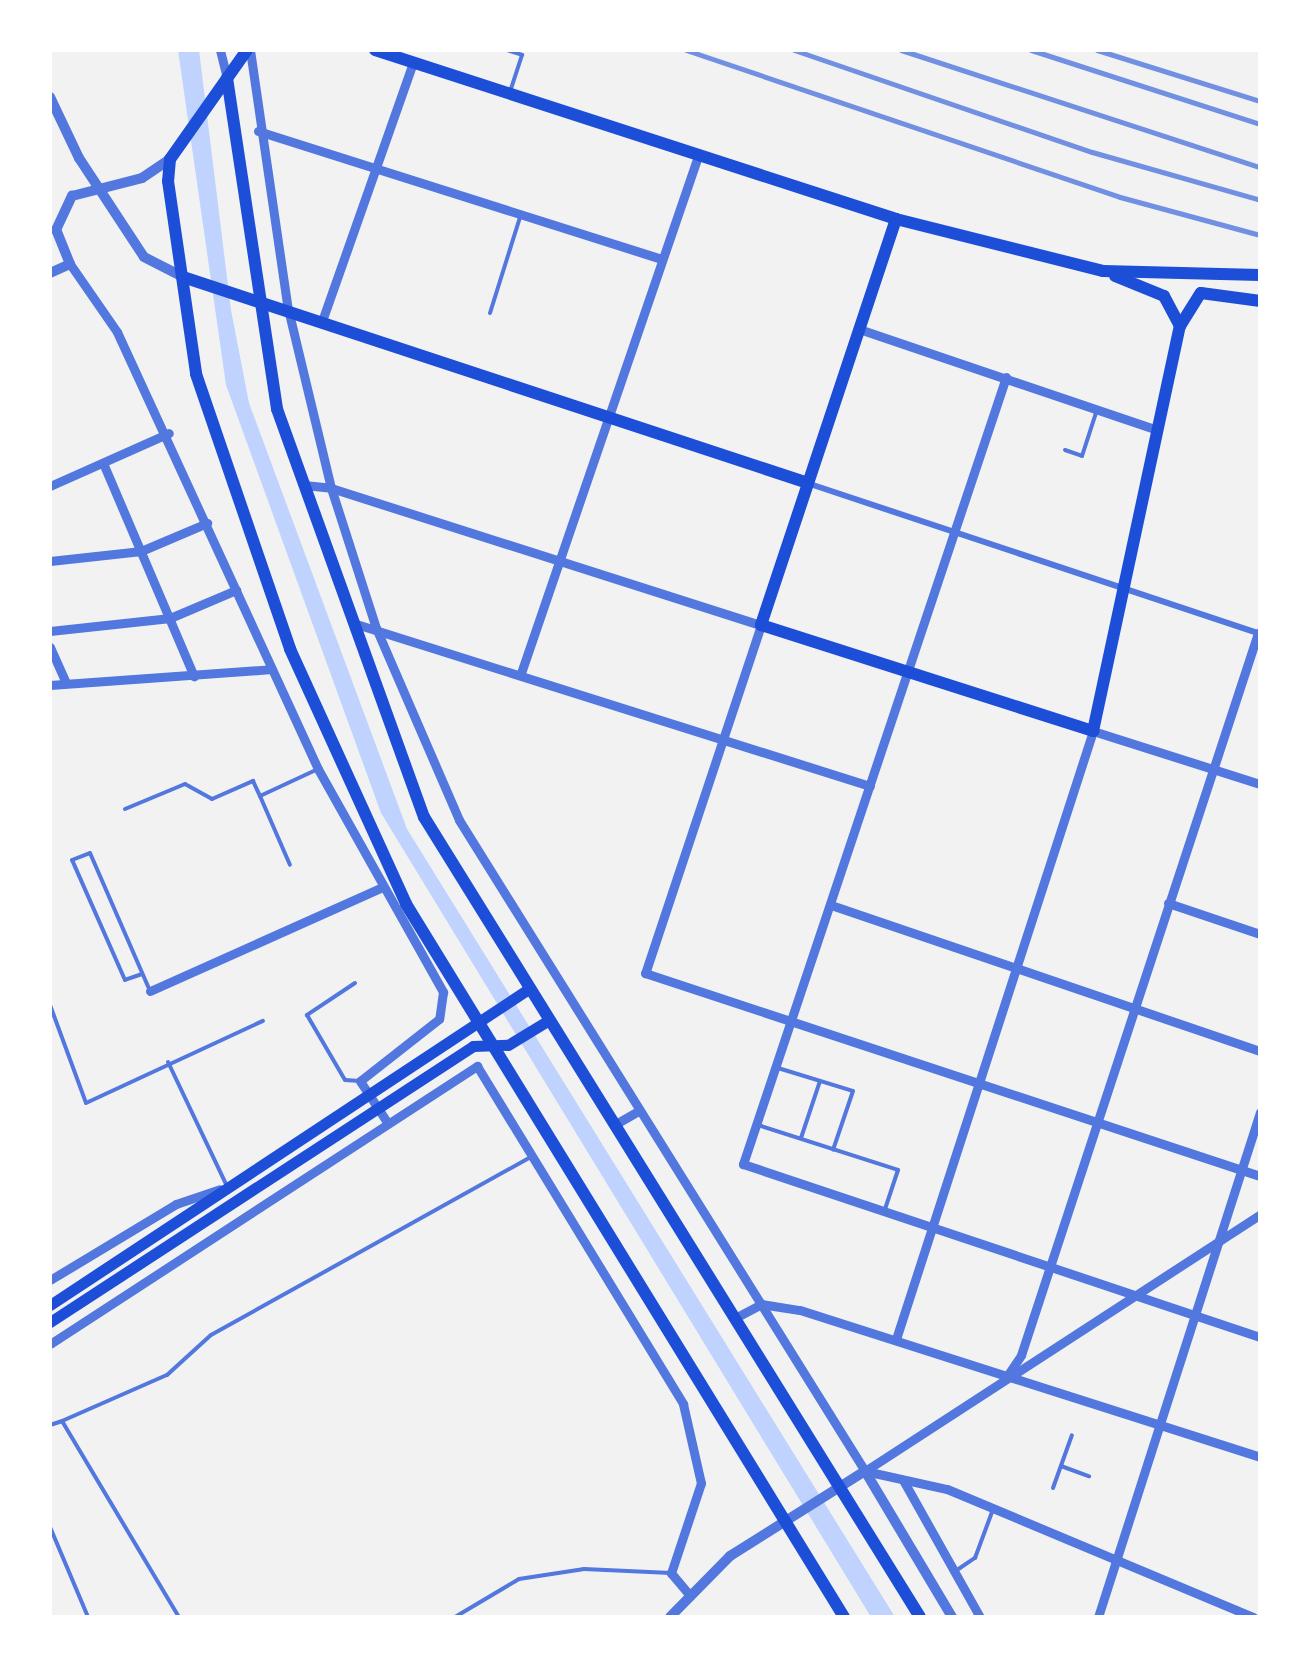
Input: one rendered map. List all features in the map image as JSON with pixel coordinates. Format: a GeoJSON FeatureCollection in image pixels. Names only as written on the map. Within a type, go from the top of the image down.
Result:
{"type":"FeatureCollection","features":[{"type":"Feature","properties":{"kind":"main road"},"geometry":{"type":"LineString","coordinates":[[248,50],[170,159],[196,374],[290,649],[367,830],[483,1019],[492,1046],[844,1617]]}},
{"type":"Feature","properties":{"kind":"main road"},"geometry":{"type":"LineString","coordinates":[[375,50],[896,219],[1102,272],[1164,296],[1180,326]]}},
{"type":"Feature","properties":{"kind":"main road"},"geometry":{"type":"LineString","coordinates":[[228,78],[256,299],[278,409],[350,623],[424,817],[544,1022],[614,1124],[835,1489],[920,1617]]}},
{"type":"Feature","properties":{"kind":"main road"},"geometry":{"type":"LineString","coordinates":[[896,219],[760,625],[1093,730],[1154,428],[1180,326],[1201,293],[1260,301]]}},
{"type":"Feature","properties":{"kind":"main road"},"geometry":{"type":"LineString","coordinates":[[1102,272],[1260,275]]}},
{"type":"Feature","properties":{"kind":"main road"},"geometry":{"type":"LineString","coordinates":[[182,278],[607,413],[808,484]]}},
{"type":"Feature","properties":{"kind":"main road"},"geometry":{"type":"LineString","coordinates":[[50,1305],[526,991]]}},
{"type":"Feature","properties":{"kind":"main road"},"geometry":{"type":"LineString","coordinates":[[50,1322],[473,1046],[508,1045],[544,1022]]}},
{"type":"Feature","properties":{"kind":"street"},"geometry":{"type":"LineString","coordinates":[[220,50],[228,78]]}},
{"type":"Feature","properties":{"kind":"street"},"geometry":{"type":"LineString","coordinates":[[248,50],[288,310],[330,488],[376,628],[459,820],[952,1617]]}},
{"type":"Feature","properties":{"kind":"street"},"geometry":{"type":"LineString","coordinates":[[322,321],[412,62]]}},
{"type":"Feature","properties":{"kind":"street"},"geometry":{"type":"LineString","coordinates":[[50,97],[144,256],[182,278]]}},
{"type":"Feature","properties":{"kind":"street"},"geometry":{"type":"LineString","coordinates":[[258,131],[661,259]]}},
{"type":"Feature","properties":{"kind":"street"},"geometry":{"type":"LineString","coordinates":[[520,673],[698,156]]}},
{"type":"Feature","properties":{"kind":"street"},"geometry":{"type":"LineString","coordinates":[[170,159],[142,178],[98,184],[63,205],[54,235],[117,332],[168,433],[318,769],[380,888],[443,992],[444,1008],[406,1050],[360,1081],[387,1122]]}},
{"type":"Feature","properties":{"kind":"street"},"geometry":{"type":"LineString","coordinates":[[50,273],[70,264]]}},
{"type":"Feature","properties":{"kind":"street"},"geometry":{"type":"LineString","coordinates":[[859,329],[1154,428]]}},
{"type":"Feature","properties":{"kind":"street"},"geometry":{"type":"LineString","coordinates":[[1006,377],[743,1164],[1260,1337]]}},
{"type":"Feature","properties":{"kind":"street"},"geometry":{"type":"LineString","coordinates":[[50,486],[168,433]]}},
{"type":"Feature","properties":{"kind":"street"},"geometry":{"type":"LineString","coordinates":[[102,463],[194,676]]}},
{"type":"Feature","properties":{"kind":"street"},"geometry":{"type":"LineString","coordinates":[[808,484],[1259,633],[1092,1121],[1021,1355],[1004,1379]]}},
{"type":"Feature","properties":{"kind":"street"},"geometry":{"type":"LineString","coordinates":[[304,485],[330,488],[760,625],[645,972],[1260,1176]]}},
{"type":"Feature","properties":{"kind":"street"},"geometry":{"type":"LineString","coordinates":[[50,561],[141,551],[207,524]]}},
{"type":"Feature","properties":{"kind":"street"},"geometry":{"type":"LineString","coordinates":[[50,631],[170,618],[236,590]]}},
{"type":"Feature","properties":{"kind":"street"},"geometry":{"type":"LineString","coordinates":[[350,623],[520,673],[722,742],[870,786]]}},
{"type":"Feature","properties":{"kind":"street"},"geometry":{"type":"LineString","coordinates":[[50,647],[66,683]]}},
{"type":"Feature","properties":{"kind":"street"},"geometry":{"type":"LineString","coordinates":[[50,685],[272,669]]}},
{"type":"Feature","properties":{"kind":"street"},"geometry":{"type":"LineString","coordinates":[[896,1340],[1093,730],[1260,784]]}},
{"type":"Feature","properties":{"kind":"street"},"geometry":{"type":"LineString","coordinates":[[150,991],[380,888]]}},
{"type":"Feature","properties":{"kind":"street"},"geometry":{"type":"LineString","coordinates":[[1168,903],[1260,934]]}},
{"type":"Feature","properties":{"kind":"street"},"geometry":{"type":"LineString","coordinates":[[831,905],[1260,1050]]}},
{"type":"Feature","properties":{"kind":"street"},"geometry":{"type":"LineString","coordinates":[[544,1022],[572,1007]]}},
{"type":"Feature","properties":{"kind":"street"},"geometry":{"type":"LineString","coordinates":[[50,1344],[478,1066],[693,1428],[700,1482],[671,1573],[690,1596]]}},
{"type":"Feature","properties":{"kind":"street"},"geometry":{"type":"LineString","coordinates":[[614,1124],[638,1111]]}},
{"type":"Feature","properties":{"kind":"street"},"geometry":{"type":"LineString","coordinates":[[1098,1617],[1260,1112]]}},
{"type":"Feature","properties":{"kind":"street"},"geometry":{"type":"LineString","coordinates":[[50,1280],[176,1204],[227,1186]]}},
{"type":"Feature","properties":{"kind":"street"},"geometry":{"type":"LineString","coordinates":[[670,1617],[730,1556],[1260,1214]]}},
{"type":"Feature","properties":{"kind":"street"},"geometry":{"type":"LineString","coordinates":[[734,1318],[761,1304],[896,1340],[1082,1409],[1260,1457]]}},
{"type":"Feature","properties":{"kind":"street"},"geometry":{"type":"LineString","coordinates":[[865,1471],[994,1508],[1254,1617]]}},
{"type":"Feature","properties":{"kind":"street"},"geometry":{"type":"LineString","coordinates":[[903,1480],[980,1617]]}},
{"type":"Feature","properties":{"kind":"lane"},"geometry":{"type":"LineString","coordinates":[[508,50],[522,55],[509,94]]}},
{"type":"Feature","properties":{"kind":"lane"},"geometry":{"type":"LineString","coordinates":[[490,313],[520,214]]}},
{"type":"Feature","properties":{"kind":"lane"},"geometry":{"type":"LineString","coordinates":[[1065,450],[1082,456],[1097,408]]}},
{"type":"Feature","properties":{"kind":"lane"},"geometry":{"type":"LineString","coordinates":[[260,796],[318,769]]}},
{"type":"Feature","properties":{"kind":"lane"},"geometry":{"type":"LineString","coordinates":[[125,809],[185,784],[212,799],[253,781],[290,865]]}},
{"type":"Feature","properties":{"kind":"lane"},"geometry":{"type":"LineString","coordinates":[[142,974],[125,980],[72,860],[90,853],[150,991]]}},
{"type":"Feature","properties":{"kind":"lane"},"geometry":{"type":"LineString","coordinates":[[355,983],[307,1015],[345,1080],[360,1081]]}},
{"type":"Feature","properties":{"kind":"lane"},"geometry":{"type":"LineString","coordinates":[[50,1006],[86,1102],[263,1021]]}},
{"type":"Feature","properties":{"kind":"lane"},"geometry":{"type":"LineString","coordinates":[[168,1062],[227,1186]]}},
{"type":"Feature","properties":{"kind":"lane"},"geometry":{"type":"LineString","coordinates":[[778,1068],[853,1091],[833,1150]]}},
{"type":"Feature","properties":{"kind":"lane"},"geometry":{"type":"LineString","coordinates":[[800,1139],[820,1080]]}},
{"type":"Feature","properties":{"kind":"lane"},"geometry":{"type":"LineString","coordinates":[[758,1125],[898,1170],[884,1212]]}},
{"type":"Feature","properties":{"kind":"lane"},"geometry":{"type":"LineString","coordinates":[[50,1425],[167,1375],[212,1335],[532,1156]]}},
{"type":"Feature","properties":{"kind":"lane"},"geometry":{"type":"LineString","coordinates":[[62,1421],[179,1617]]}},
{"type":"Feature","properties":{"kind":"lane"},"geometry":{"type":"LineString","coordinates":[[1053,1488],[1072,1435]]}},
{"type":"Feature","properties":{"kind":"lane"},"geometry":{"type":"LineString","coordinates":[[1062,1466],[1089,1476]]}},
{"type":"Feature","properties":{"kind":"lane"},"geometry":{"type":"LineString","coordinates":[[952,1572],[975,1558],[994,1508]]}},
{"type":"Feature","properties":{"kind":"lane"},"geometry":{"type":"LineString","coordinates":[[50,1527],[88,1617]]}},
{"type":"Feature","properties":{"kind":"lane"},"geometry":{"type":"LineString","coordinates":[[455,1617],[519,1579],[584,1569],[671,1573]]}},
{"type":"Feature","properties":{"kind":"water"},"geometry":{"type":"Polygon","coordinates":[[[178,50],[199,50],[231,310],[249,403],[407,829],[895,1617],[871,1617],[381,813],[226,385],[178,50]]]}},
{"type":"Feature","properties":{"kind":"railway"},"geometry":{"type":"LineString","coordinates":[[686,50],[1120,197],[1260,235]]}},
{"type":"Feature","properties":{"kind":"railway"},"geometry":{"type":"LineString","coordinates":[[794,50],[1092,152],[1260,200]]}},
{"type":"Feature","properties":{"kind":"railway"},"geometry":{"type":"LineString","coordinates":[[901,50],[1260,167]]}},
{"type":"Feature","properties":{"kind":"railway"},"geometry":{"type":"LineString","coordinates":[[1031,50],[1260,124]]}},
{"type":"Feature","properties":{"kind":"railway"},"geometry":{"type":"LineString","coordinates":[[1097,50],[1260,101]]}}]}
